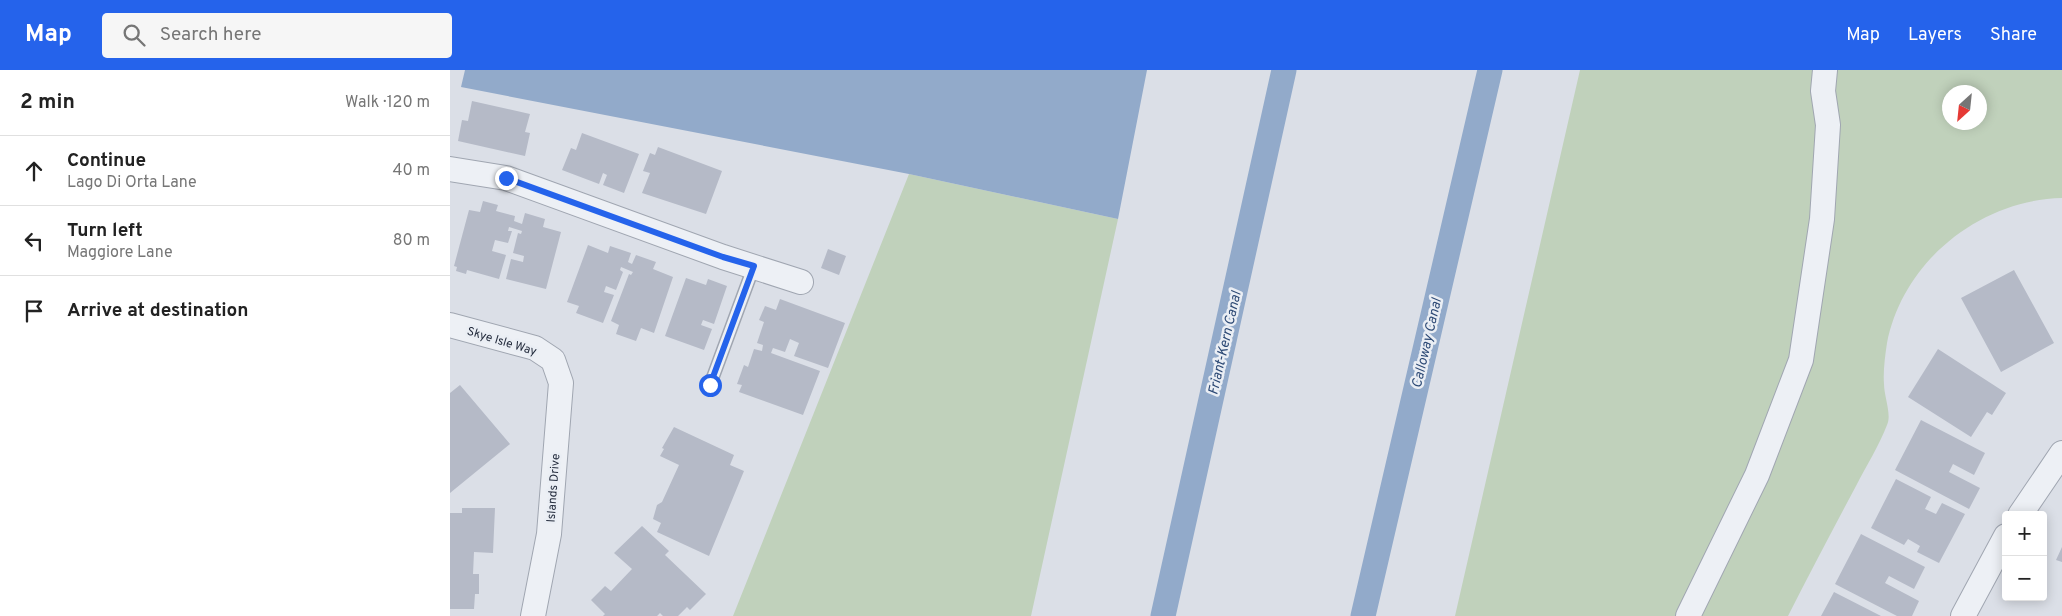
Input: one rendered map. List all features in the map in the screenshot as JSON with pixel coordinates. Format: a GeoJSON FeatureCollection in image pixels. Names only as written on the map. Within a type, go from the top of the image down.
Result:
{"type":"FeatureCollection","features":[{"type":"Feature","properties":{"kind":"street"},"geometry":{"type":"LineString","coordinates":[[1688,616],[1757,475],[1801,360],[1822,219],[1828,125],[1823,91],[1825,70]]}},
{"type":"Feature","properties":{"kind":"street"},"geometry":{"type":"LineString","coordinates":[[450,169],[506,178],[723,257],[801,282]]}},
{"type":"Feature","properties":{"kind":"street","name":"Skye Isle Way"},"geometry":{"type":"LineString","coordinates":[[450,326],[535,348],[553,360]]}},
{"type":"Feature","properties":{"kind":"street","name":"Islands Drive"},"geometry":{"type":"LineString","coordinates":[[533,616],[540,593],[551,515],[561,383],[553,360]]}},
{"type":"Feature","properties":{"kind":"street"},"geometry":{"type":"LineString","coordinates":[[2023,511],[2062,453]]}},
{"type":"Feature","properties":{"kind":"street"},"geometry":{"type":"LineString","coordinates":[[1963,616],[2002,543]]}},
{"type":"Feature","properties":{"kind":"lane"},"geometry":{"type":"LineString","coordinates":[[710,385],[754,266]]}},
{"type":"Feature","properties":{"kind":"green space"},"geometry":{"type":"Polygon","coordinates":[[[1580,70],[2062,70],[2062,198],[2032,201],[2002,210],[1975,223],[1950,240],[1928,262],[1910,286],[1896,313],[1887,343],[1884,364],[1884,389],[1889,416],[1887,425],[1788,616],[1455,616],[1580,70]]]}},
{"type":"Feature","properties":{"kind":"green space"},"geometry":{"type":"Polygon","coordinates":[[[909,174],[1118,219],[1031,616],[733,616],[909,174]]]}},
{"type":"Feature","properties":{"kind":"water"},"geometry":{"type":"Polygon","coordinates":[[[465,70],[1147,70],[1118,219],[909,174],[461,87],[465,70]]]}},
{"type":"Feature","properties":{"kind":"building"},"geometry":{"type":"Polygon","coordinates":[[[472,101],[530,114],[525,132],[530,133],[525,156],[458,141],[462,120],[468,121],[472,101]]]}},
{"type":"Feature","properties":{"kind":"building"},"geometry":{"type":"Polygon","coordinates":[[[582,133],[639,154],[624,193],[603,185],[607,175],[603,173],[599,184],[562,170],[571,148],[576,150],[582,133]]]}},
{"type":"Feature","properties":{"kind":"building"},"geometry":{"type":"Polygon","coordinates":[[[658,147],[722,171],[706,214],[642,193],[650,173],[643,171],[650,153],[655,155],[658,147]]]}},
{"type":"Feature","properties":{"kind":"building"},"geometry":{"type":"Polygon","coordinates":[[[483,201],[498,205],[496,211],[515,216],[514,221],[522,224],[525,213],[545,219],[543,227],[561,232],[546,289],[506,279],[511,259],[523,262],[524,256],[513,253],[518,233],[521,234],[522,231],[509,227],[508,231],[512,231],[508,243],[495,240],[492,251],[506,255],[499,279],[467,270],[466,274],[456,271],[457,267],[454,266],[469,210],[480,212],[483,201]]]}},
{"type":"Feature","properties":{"kind":"building"},"geometry":{"type":"Polygon","coordinates":[[[588,245],[608,253],[610,246],[631,253],[628,262],[632,264],[636,255],[656,262],[653,269],[673,277],[654,333],[641,328],[636,341],[616,334],[619,325],[611,321],[629,274],[631,275],[633,272],[621,267],[620,270],[623,272],[616,290],[606,286],[604,292],[614,295],[603,323],[576,313],[579,306],[567,302],[588,245]]]}},
{"type":"Feature","properties":{"kind":"building"},"geometry":{"type":"Polygon","coordinates":[[[828,249],[846,256],[839,275],[821,268],[828,249]]]}},
{"type":"Feature","properties":{"kind":"building"},"geometry":{"type":"Polygon","coordinates":[[[2014,270],[2054,343],[2001,372],[1961,298],[2014,270]]]}},
{"type":"Feature","properties":{"kind":"building"},"geometry":{"type":"Polygon","coordinates":[[[686,278],[706,285],[708,279],[727,286],[714,324],[703,320],[701,325],[712,329],[704,350],[665,336],[686,278]]]}},
{"type":"Feature","properties":{"kind":"building"},"geometry":{"type":"Polygon","coordinates":[[[780,299],[845,323],[828,368],[794,356],[799,343],[790,339],[785,352],[773,348],[771,353],[820,371],[803,415],[739,392],[742,385],[737,384],[744,365],[748,367],[754,349],[762,351],[763,345],[757,343],[764,322],[759,320],[765,306],[776,310],[780,299]]]}},
{"type":"Feature","properties":{"kind":"building"},"geometry":{"type":"Polygon","coordinates":[[[1938,349],[2006,393],[1992,415],[1987,412],[1971,437],[1908,397],[1938,349]]]}},
{"type":"Feature","properties":{"kind":"building"},"geometry":{"type":"Polygon","coordinates":[[[460,385],[510,444],[450,493],[450,393],[460,385]]]}},
{"type":"Feature","properties":{"kind":"building"},"geometry":{"type":"Polygon","coordinates":[[[1921,420],[1985,453],[1974,475],[1953,464],[1949,472],[1980,488],[1969,509],[1895,470],[1921,420]]]}},
{"type":"Feature","properties":{"kind":"building"},"geometry":{"type":"Polygon","coordinates":[[[674,427],[734,455],[730,465],[744,471],[709,556],[657,532],[661,523],[653,519],[657,505],[662,502],[679,465],[660,456],[664,449],[662,448],[674,427]]]}},
{"type":"Feature","properties":{"kind":"building"},"geometry":{"type":"Polygon","coordinates":[[[1896,479],[1931,497],[1925,509],[1936,514],[1942,503],[1965,514],[1939,563],[1917,552],[1920,546],[1908,539],[1904,545],[1871,528],[1896,479]]]}},
{"type":"Feature","properties":{"kind":"building"},"geometry":{"type":"Polygon","coordinates":[[[462,508],[495,508],[493,553],[474,552],[473,574],[479,574],[479,594],[475,594],[474,609],[450,609],[450,513],[462,513],[462,508]]]}},
{"type":"Feature","properties":{"kind":"building"},"geometry":{"type":"Polygon","coordinates":[[[642,526],[669,551],[665,555],[706,594],[690,610],[687,607],[678,616],[663,616],[660,613],[657,616],[603,616],[605,614],[591,600],[605,586],[611,591],[632,569],[614,553],[642,526]]]}},
{"type":"Feature","properties":{"kind":"building"},"geometry":{"type":"Polygon","coordinates":[[[1861,534],[1925,567],[1914,589],[1889,576],[1885,583],[1919,601],[1912,616],[1897,616],[1835,584],[1861,534]]]}},
{"type":"Feature","properties":{"kind":"building"},"geometry":{"type":"Polygon","coordinates":[[[2062,547],[2062,562],[2056,560],[2062,547]]]}},
{"type":"Feature","properties":{"kind":"building"},"geometry":{"type":"Polygon","coordinates":[[[1834,592],[1881,616],[1821,616],[1834,592]]]}},
{"type":"Feature","properties":{"kind":"waterway","name":"Friant-Kern Canal"},"geometry":{"type":"LineString","coordinates":[[1163,616],[1284,70]]}},
{"type":"Feature","properties":{"kind":"waterway","name":"Calloway Canal"},"geometry":{"type":"LineString","coordinates":[[1363,616],[1490,70]]}},
{"type":"Feature","properties":{"kind":"route"},"geometry":{"type":"LineString","coordinates":[[506,178],[723,257],[754,266],[710,385]]}}]}
